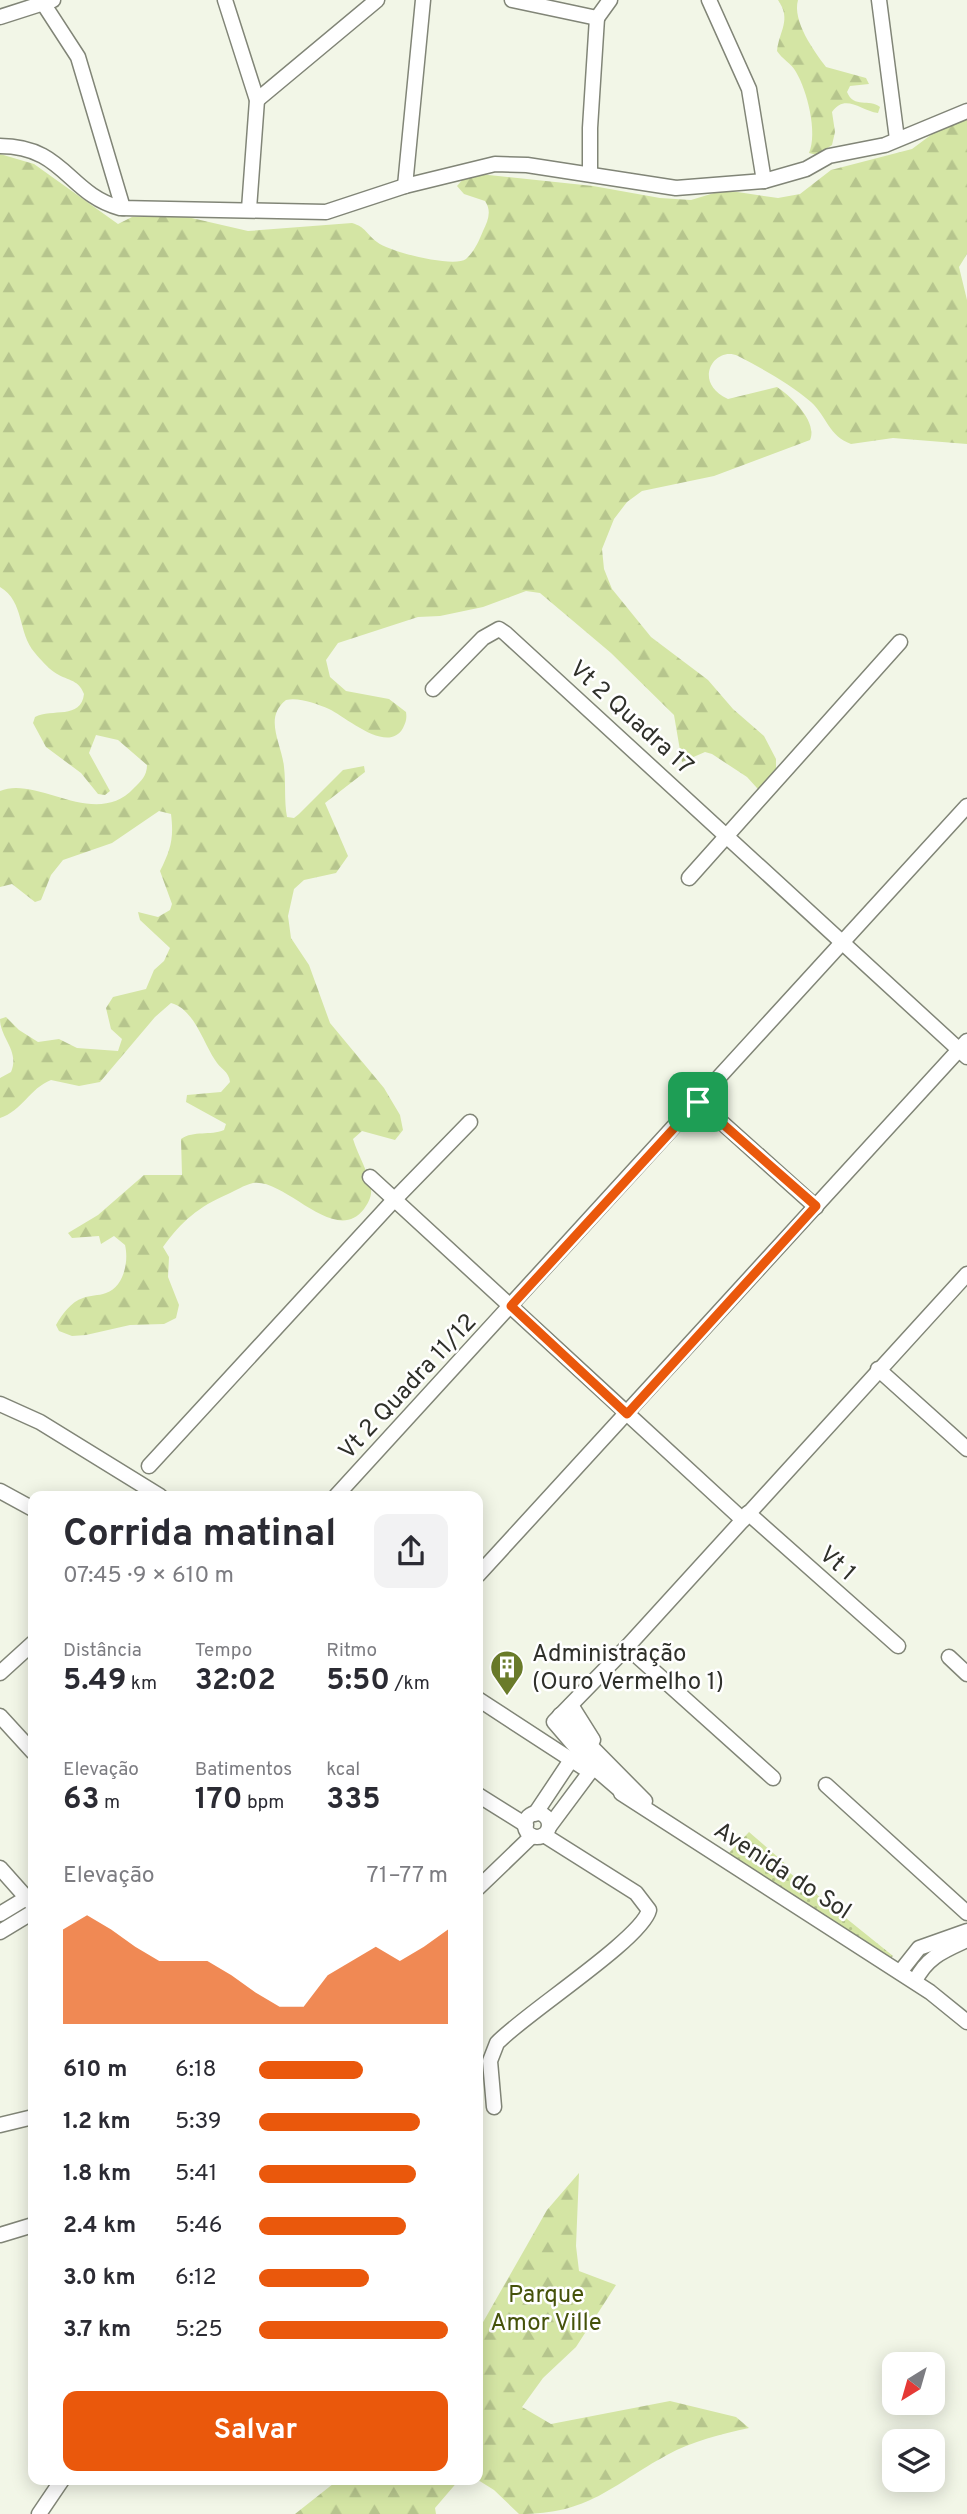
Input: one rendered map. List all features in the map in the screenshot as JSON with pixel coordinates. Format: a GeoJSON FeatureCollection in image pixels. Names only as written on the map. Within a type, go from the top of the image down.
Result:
{"type":"FeatureCollection","features":[{"type":"Feature","properties":{"kind":"street"},"geometry":{"type":"LineString","coordinates":[[225,0],[257,100],[249,209]]}},
{"type":"Feature","properties":{"kind":"street"},"geometry":{"type":"LineString","coordinates":[[257,100],[377,0]]}},
{"type":"Feature","properties":{"kind":"street"},"geometry":{"type":"LineString","coordinates":[[405,186],[423,0]]}},
{"type":"Feature","properties":{"kind":"street"},"geometry":{"type":"LineString","coordinates":[[512,0],[597,18]]}},
{"type":"Feature","properties":{"kind":"street"},"geometry":{"type":"LineString","coordinates":[[590,174],[597,18],[610,0]]}},
{"type":"Feature","properties":{"kind":"street"},"geometry":{"type":"LineString","coordinates":[[709,0],[749,89],[764,181]]}},
{"type":"Feature","properties":{"kind":"street"},"geometry":{"type":"LineString","coordinates":[[879,0],[897,139]]}},
{"type":"Feature","properties":{"kind":"street"},"geometry":{"type":"LineString","coordinates":[[0,17],[45,1],[78,57],[123,208]]}},
{"type":"Feature","properties":{"kind":"street"},"geometry":{"type":"LineString","coordinates":[[0,146],[46,155],[90,194],[123,208],[326,212],[405,186],[495,163],[590,174],[676,188],[764,181],[806,169],[830,156],[869,150],[967,111]]}},
{"type":"Feature","properties":{"kind":"street","name":"Vt 2 Quadra 17"},"geometry":{"type":"LineString","coordinates":[[433,689],[483,638],[499,629],[505,633],[964,1049]]}},
{"type":"Feature","properties":{"kind":"street"},"geometry":{"type":"LineString","coordinates":[[689,878],[900,642]]}},
{"type":"Feature","properties":{"kind":"street","name":"Vt 2 Quadra 11/12"},"geometry":{"type":"LineString","coordinates":[[341,1491],[967,806]]}},
{"type":"Feature","properties":{"kind":"street"},"geometry":{"type":"LineString","coordinates":[[483,1570],[816,1206],[964,1049]]}},
{"type":"Feature","properties":{"kind":"street"},"geometry":{"type":"LineString","coordinates":[[698,1102],[816,1206]]}},
{"type":"Feature","properties":{"kind":"street"},"geometry":{"type":"LineString","coordinates":[[149,1466],[393,1201],[470,1122]]}},
{"type":"Feature","properties":{"kind":"street","name":"Vt 1"},"geometry":{"type":"LineString","coordinates":[[370,1177],[627,1414],[898,1646]]}},
{"type":"Feature","properties":{"kind":"street"},"geometry":{"type":"LineString","coordinates":[[562,1714],[627,1647],[967,1274]]}},
{"type":"Feature","properties":{"kind":"street"},"geometry":{"type":"LineString","coordinates":[[878,1370],[967,1449]]}},
{"type":"Feature","properties":{"kind":"street"},"geometry":{"type":"LineString","coordinates":[[0,1404],[40,1422],[152,1491]]}},
{"type":"Feature","properties":{"kind":"street"},"geometry":{"type":"LineString","coordinates":[[0,1491],[28,1506]]}},
{"type":"Feature","properties":{"kind":"street"},"geometry":{"type":"LineString","coordinates":[[627,1647],[773,1778]]}},
{"type":"Feature","properties":{"kind":"street"},"geometry":{"type":"LineString","coordinates":[[0,1673],[28,1648]]}},
{"type":"Feature","properties":{"kind":"street"},"geometry":{"type":"LineString","coordinates":[[949,1657],[967,1674]]}},
{"type":"Feature","properties":{"kind":"street","name":"Avenida do Sol"},"geometry":{"type":"LineString","coordinates":[[483,1702],[900,1972],[967,2022]]}},
{"type":"Feature","properties":{"kind":"street"},"geometry":{"type":"LineString","coordinates":[[562,1714],[663,1820]]}},
{"type":"Feature","properties":{"kind":"street"},"geometry":{"type":"LineString","coordinates":[[562,1714],[591,1765],[627,1796]]}},
{"type":"Feature","properties":{"kind":"street"},"geometry":{"type":"LineString","coordinates":[[0,1716],[28,1747]]}},
{"type":"Feature","properties":{"kind":"street"},"geometry":{"type":"LineString","coordinates":[[538,1831],[530,1816],[536,1814],[571,1760]]}},
{"type":"Feature","properties":{"kind":"street"},"geometry":{"type":"LineString","coordinates":[[483,1883],[538,1831],[590,1772]]}},
{"type":"Feature","properties":{"kind":"street"},"geometry":{"type":"LineString","coordinates":[[826,1785],[967,1913]]}},
{"type":"Feature","properties":{"kind":"street"},"geometry":{"type":"LineString","coordinates":[[483,1798],[636,1894],[649,1910],[644,1922],[610,1952],[496,2043],[490,2061],[494,2107]]}},
{"type":"Feature","properties":{"kind":"street"},"geometry":{"type":"LineString","coordinates":[[0,1868],[28,1896]]}},
{"type":"Feature","properties":{"kind":"street"},"geometry":{"type":"LineString","coordinates":[[0,1914],[28,1900]]}},
{"type":"Feature","properties":{"kind":"street"},"geometry":{"type":"LineString","coordinates":[[0,1932],[28,1915]]}},
{"type":"Feature","properties":{"kind":"street"},"geometry":{"type":"LineString","coordinates":[[900,1972],[925,1953],[967,1931]]}},
{"type":"Feature","properties":{"kind":"street"},"geometry":{"type":"LineString","coordinates":[[925,1953],[967,1940]]}},
{"type":"Feature","properties":{"kind":"street"},"geometry":{"type":"LineString","coordinates":[[915,1982],[925,1953]]}},
{"type":"Feature","properties":{"kind":"street"},"geometry":{"type":"LineString","coordinates":[[0,2125],[28,2118]]}},
{"type":"Feature","properties":{"kind":"street"},"geometry":{"type":"LineString","coordinates":[[0,2235],[28,2227]]}},
{"type":"Feature","properties":{"kind":"street"},"geometry":{"type":"LineString","coordinates":[[39,2514],[59,2485]]}},
{"type":"Feature","properties":{"kind":"green space"},"geometry":{"type":"Polygon","coordinates":[[[778,0],[798,0],[801,26],[826,67],[866,78],[869,84],[850,86],[847,92],[850,97],[858,102],[880,107],[878,113],[848,103],[837,106],[832,112],[835,132],[832,145],[817,155],[809,153],[812,123],[804,89],[794,69],[777,51],[784,20],[778,0]]]}},
{"type":"Feature","properties":{"kind":"green space"},"geometry":{"type":"Polygon","coordinates":[[[967,118],[967,254],[959,267],[967,300],[967,444],[893,438],[851,444],[838,436],[811,402],[794,389],[738,356],[722,356],[710,367],[711,384],[717,392],[728,399],[777,387],[796,403],[807,418],[810,440],[714,476],[642,491],[627,502],[614,519],[602,549],[604,569],[612,589],[651,637],[708,680],[733,709],[764,736],[776,759],[776,786],[772,798],[766,798],[747,777],[712,754],[705,752],[682,762],[674,715],[611,653],[540,593],[526,591],[483,607],[440,616],[418,617],[338,643],[326,660],[330,677],[346,691],[389,699],[406,712],[406,720],[396,735],[388,738],[367,732],[329,709],[308,702],[286,700],[279,707],[275,723],[283,758],[287,817],[294,818],[299,814],[343,770],[364,766],[365,772],[325,803],[348,856],[336,873],[304,880],[294,889],[288,916],[291,938],[309,965],[330,1023],[384,1088],[400,1115],[403,1130],[395,1140],[362,1131],[353,1139],[368,1176],[371,1192],[364,1209],[352,1219],[339,1220],[325,1216],[266,1184],[246,1185],[199,1210],[184,1222],[163,1247],[169,1257],[168,1277],[179,1305],[176,1318],[164,1324],[130,1325],[86,1335],[72,1336],[59,1331],[56,1325],[75,1302],[106,1293],[117,1285],[124,1273],[126,1258],[125,1245],[114,1236],[101,1244],[99,1236],[72,1238],[68,1233],[98,1215],[144,1175],[182,1175],[181,1139],[224,1130],[226,1124],[186,1102],[187,1095],[221,1092],[230,1082],[192,1019],[179,1006],[171,1003],[155,1017],[100,1082],[79,1086],[51,1080],[37,1088],[8,1115],[0,1118],[0,1078],[11,1072],[13,1058],[0,1019],[6,1017],[19,1030],[38,1042],[59,1039],[77,1048],[118,1051],[122,1039],[111,1029],[106,1008],[113,997],[146,989],[154,970],[164,961],[170,948],[140,920],[138,912],[158,917],[170,910],[172,904],[160,871],[169,850],[172,830],[171,814],[159,811],[112,843],[63,860],[51,875],[41,900],[35,902],[12,884],[0,887],[0,791],[15,788],[31,790],[84,803],[102,804],[119,800],[134,788],[145,775],[147,765],[118,740],[96,735],[89,753],[110,791],[105,795],[98,794],[81,773],[46,747],[33,723],[35,717],[72,710],[82,702],[84,694],[78,685],[58,675],[35,653],[25,636],[13,601],[0,587],[0,154],[34,164],[118,224],[132,217],[183,216],[248,231],[352,223],[384,246],[422,258],[449,262],[466,259],[471,253],[489,212],[485,201],[464,194],[457,186],[464,178],[479,174],[691,200],[724,190],[778,198],[800,194],[831,170],[912,149],[943,126],[967,118]]]}},
{"type":"Feature","properties":{"kind":"green space"},"geometry":{"type":"Polygon","coordinates":[[[749,1832],[788,1866],[785,1869],[893,1956],[890,1959],[727,1855],[749,1832]]]}},
{"type":"Feature","properties":{"kind":"green space","name":"Parque Amor Ville"},"geometry":{"type":"Polygon","coordinates":[[[579,2173],[576,2246],[579,2271],[616,2285],[576,2347],[543,2378],[522,2407],[551,2424],[670,2401],[736,2417],[749,2428],[707,2438],[677,2450],[582,2504],[543,2513],[519,2514],[483,2483],[483,2322],[547,2210],[579,2173]]]}},
{"type":"Feature","properties":{"kind":"green space"},"geometry":{"type":"Polygon","coordinates":[[[332,2485],[455,2485],[435,2508],[436,2514],[295,2514],[332,2485]]]}},
{"type":"Feature","properties":{"kind":"place","name":"Administração (Ouro Vermelho 1)"},"geometry":{"type":"Point","coordinates":[507,1697]}},
{"type":"Feature","properties":{"kind":"route"},"geometry":{"type":"LineString","coordinates":[[698,1102],[816,1206],[627,1414],[511,1306],[698,1102]]}}]}
